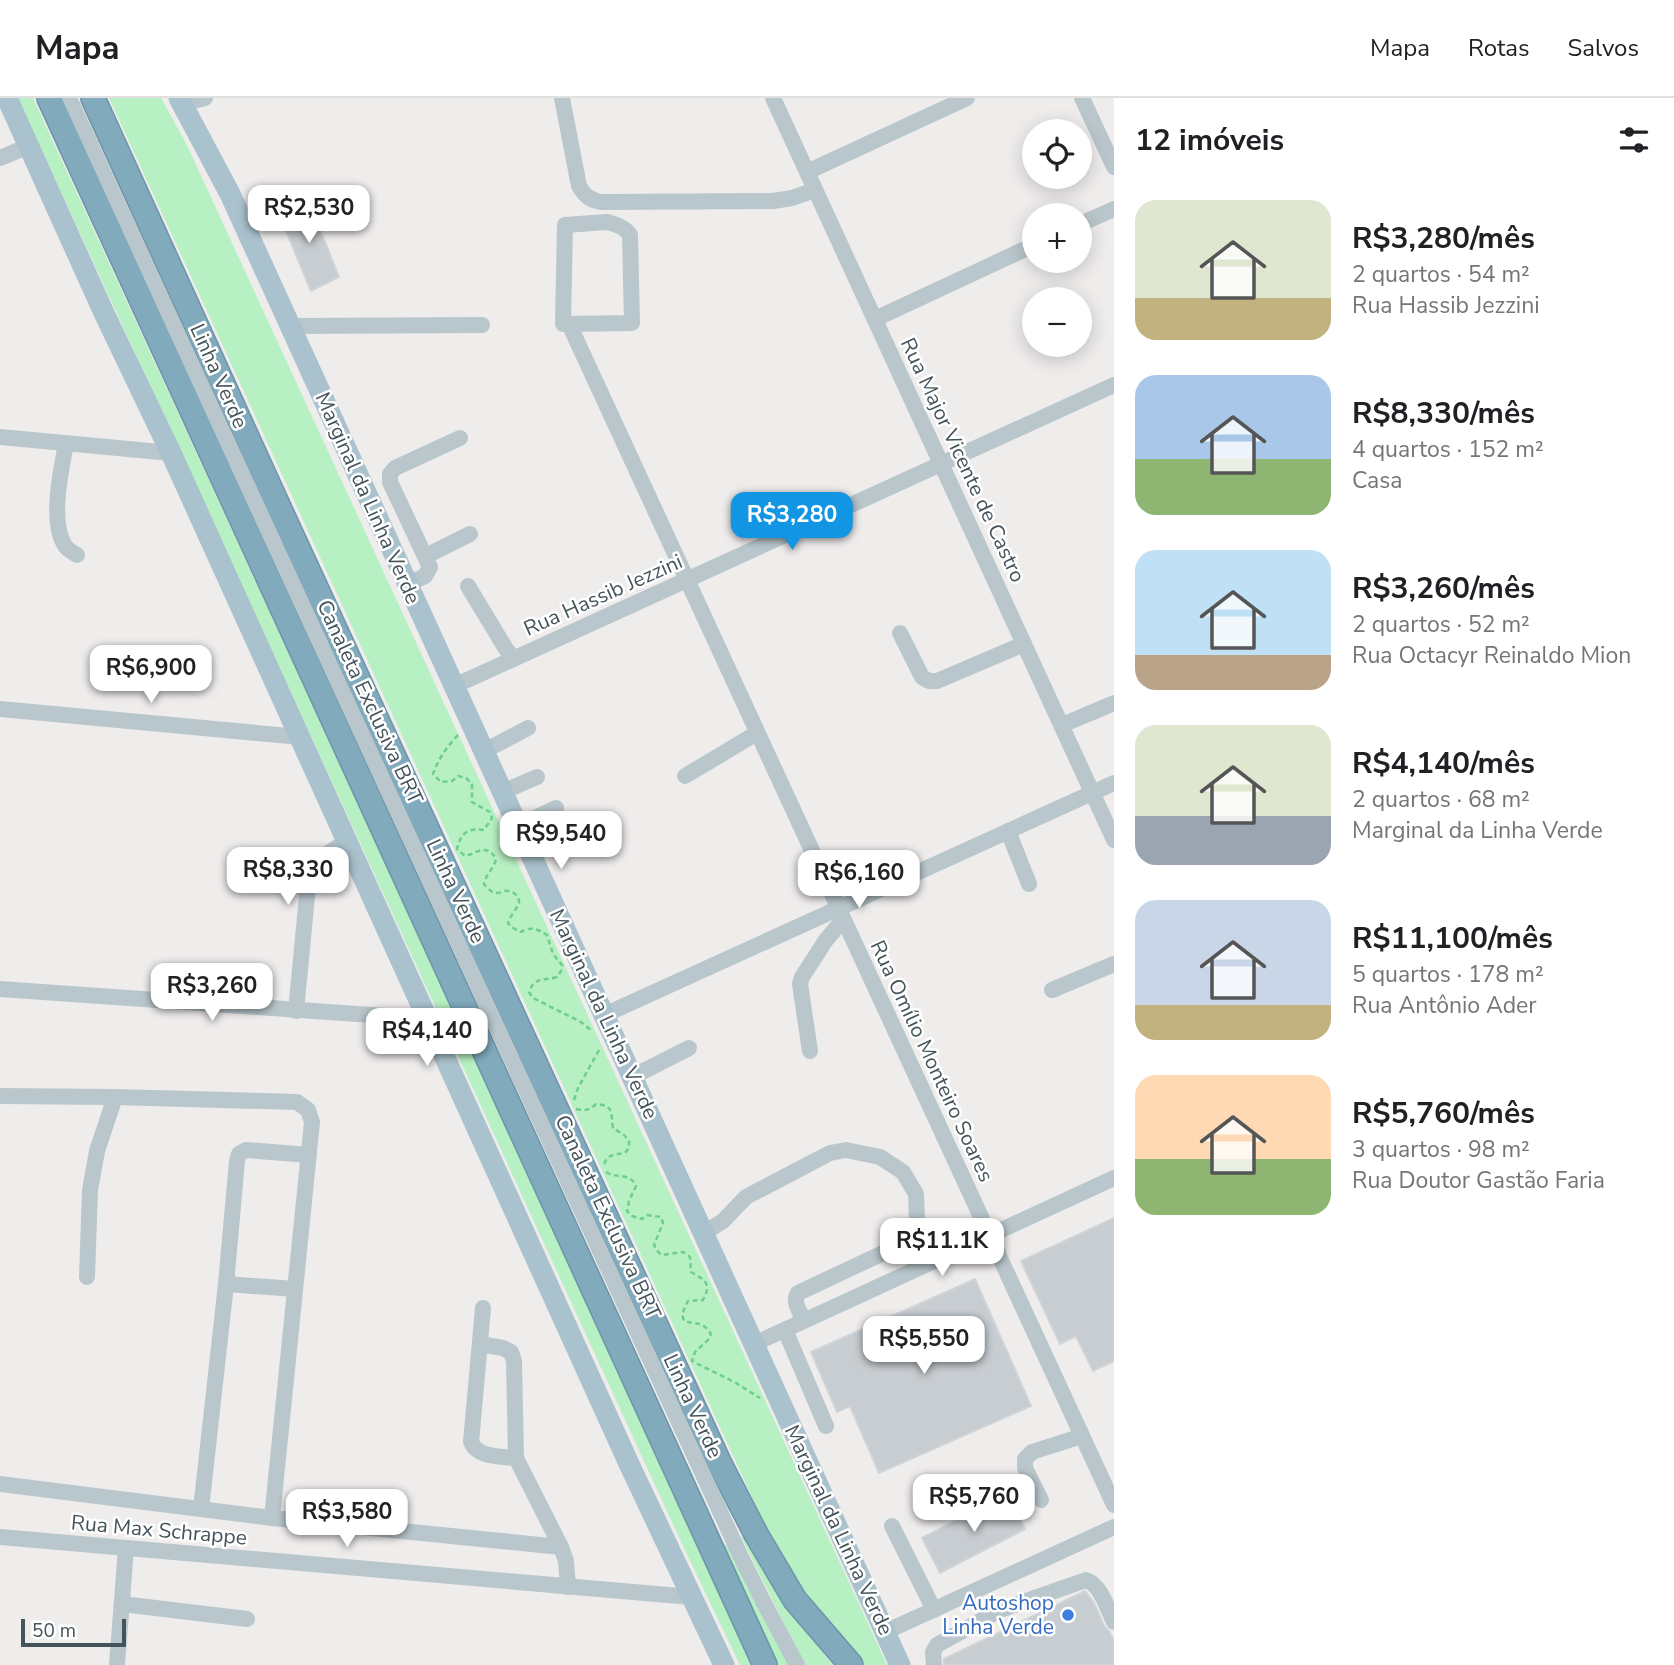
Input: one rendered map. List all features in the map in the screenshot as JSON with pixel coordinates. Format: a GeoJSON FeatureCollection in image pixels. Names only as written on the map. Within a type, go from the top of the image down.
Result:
{"type":"FeatureCollection","features":[{"type":"Feature","properties":{"kind":"highway","name":"Linha Verde"},"geometry":{"type":"LineString","coordinates":[[49,98],[765,1665]]}},
{"type":"Feature","properties":{"kind":"highway","name":"Linha Verde"},"geometry":{"type":"LineString","coordinates":[[93,98],[288,528],[720,1464],[756,1534],[795,1600],[851,1665]]}},
{"type":"Feature","properties":{"kind":"main road"},"geometry":{"type":"LineString","coordinates":[[7,98],[724,1665]]}},
{"type":"Feature","properties":{"kind":"main road","name":"Marginal da Linha Verde"},"geometry":{"type":"LineString","coordinates":[[181,101],[230,194],[518,827],[601,1025],[632,1077],[900,1665]]}},
{"type":"Feature","properties":{"kind":"street","name":"Canaleta Exclusiva BRT"},"geometry":{"type":"LineString","coordinates":[[69,98],[741,1557],[797,1665]]}},
{"type":"Feature","properties":{"kind":"street"},"geometry":{"type":"LineString","coordinates":[[181,101],[205,98]]}},
{"type":"Feature","properties":{"kind":"street"},"geometry":{"type":"LineString","coordinates":[[562,98],[579,186],[584,195],[592,200],[774,201],[815,190]]}},
{"type":"Feature","properties":{"kind":"street","name":"Rua Major Vicente de Castro"},"geometry":{"type":"LineString","coordinates":[[773,98],[1114,839]]}},
{"type":"Feature","properties":{"kind":"street"},"geometry":{"type":"LineString","coordinates":[[807,172],[967,98]]}},
{"type":"Feature","properties":{"kind":"street"},"geometry":{"type":"LineString","coordinates":[[1082,98],[1114,167]]}},
{"type":"Feature","properties":{"kind":"street"},"geometry":{"type":"LineString","coordinates":[[0,158],[29,146]]}},
{"type":"Feature","properties":{"kind":"street"},"geometry":{"type":"LineString","coordinates":[[1092,218],[1114,208]]}},
{"type":"Feature","properties":{"kind":"street","name":"Rua Omílio Monteiro Soares"},"geometry":{"type":"LineString","coordinates":[[570,327],[632,323],[630,235],[615,223],[565,225],[563,324],[570,327],[1114,1505]]}},
{"type":"Feature","properties":{"kind":"street"},"geometry":{"type":"LineString","coordinates":[[875,319],[1022,251]]}},
{"type":"Feature","properties":{"kind":"street"},"geometry":{"type":"LineString","coordinates":[[290,326],[482,325]]}},
{"type":"Feature","properties":{"kind":"street","name":"Rua Hassib Jezzini"},"geometry":{"type":"LineString","coordinates":[[454,686],[1114,385]]}},
{"type":"Feature","properties":{"kind":"street"},"geometry":{"type":"LineString","coordinates":[[0,437],[171,453]]}},
{"type":"Feature","properties":{"kind":"street"},"geometry":{"type":"LineString","coordinates":[[408,584],[425,576],[430,567],[390,482],[390,474],[395,468],[460,438]]}},
{"type":"Feature","properties":{"kind":"street"},"geometry":{"type":"LineString","coordinates":[[66,444],[58,527],[63,543],[69,551],[77,555]]}},
{"type":"Feature","properties":{"kind":"street"},"geometry":{"type":"LineString","coordinates":[[426,556],[470,534]]}},
{"type":"Feature","properties":{"kind":"street"},"geometry":{"type":"LineString","coordinates":[[468,586],[514,659]]}},
{"type":"Feature","properties":{"kind":"street"},"geometry":{"type":"LineString","coordinates":[[900,633],[922,677],[929,681],[937,681],[1024,643]]}},
{"type":"Feature","properties":{"kind":"street"},"geometry":{"type":"LineString","coordinates":[[1062,726],[1114,703]]}},
{"type":"Feature","properties":{"kind":"street"},"geometry":{"type":"LineString","coordinates":[[0,709],[300,737]]}},
{"type":"Feature","properties":{"kind":"street"},"geometry":{"type":"LineString","coordinates":[[484,751],[528,728]]}},
{"type":"Feature","properties":{"kind":"street"},"geometry":{"type":"LineString","coordinates":[[685,776],[757,733]]}},
{"type":"Feature","properties":{"kind":"street"},"geometry":{"type":"LineString","coordinates":[[502,792],[537,777]]}},
{"type":"Feature","properties":{"kind":"street"},"geometry":{"type":"LineString","coordinates":[[601,1025],[1114,783]]}},
{"type":"Feature","properties":{"kind":"street"},"geometry":{"type":"LineString","coordinates":[[518,827],[556,808]]}},
{"type":"Feature","properties":{"kind":"street"},"geometry":{"type":"LineString","coordinates":[[1008,831],[1029,884]]}},
{"type":"Feature","properties":{"kind":"street"},"geometry":{"type":"LineString","coordinates":[[296,1011],[309,875],[319,860],[347,841]]}},
{"type":"Feature","properties":{"kind":"street"},"geometry":{"type":"LineString","coordinates":[[810,1051],[800,984],[841,914]]}},
{"type":"Feature","properties":{"kind":"street"},"geometry":{"type":"LineString","coordinates":[[1052,989],[1114,964]]}},
{"type":"Feature","properties":{"kind":"street"},"geometry":{"type":"LineString","coordinates":[[0,989],[428,1019]]}},
{"type":"Feature","properties":{"kind":"street"},"geometry":{"type":"LineString","coordinates":[[632,1077],[689,1048]]}},
{"type":"Feature","properties":{"kind":"street"},"geometry":{"type":"LineString","coordinates":[[0,1096],[297,1102],[308,1110],[312,1122],[272,1518]]}},
{"type":"Feature","properties":{"kind":"street"},"geometry":{"type":"LineString","coordinates":[[87,1277],[90,1190],[97,1151],[116,1097]]}},
{"type":"Feature","properties":{"kind":"street"},"geometry":{"type":"LineString","coordinates":[[201,1509],[239,1154],[246,1150],[309,1154]]}},
{"type":"Feature","properties":{"kind":"street"},"geometry":{"type":"LineString","coordinates":[[704,1233],[723,1221],[746,1197],[830,1153],[846,1150],[880,1157],[904,1172],[916,1194],[917,1220],[908,1237],[898,1246],[798,1293],[796,1301],[804,1321]]}},
{"type":"Feature","properties":{"kind":"street"},"geometry":{"type":"LineString","coordinates":[[754,1344],[1114,1178]]}},
{"type":"Feature","properties":{"kind":"street"},"geometry":{"type":"LineString","coordinates":[[226,1284],[295,1289]]}},
{"type":"Feature","properties":{"kind":"street"},"geometry":{"type":"LineString","coordinates":[[483,1308],[471,1442],[480,1453],[516,1458]]}},
{"type":"Feature","properties":{"kind":"street"},"geometry":{"type":"LineString","coordinates":[[785,1330],[826,1426]]}},
{"type":"Feature","properties":{"kind":"street"},"geometry":{"type":"LineString","coordinates":[[480,1344],[511,1352],[514,1361],[516,1458],[561,1547],[566,1561],[568,1587]]}},
{"type":"Feature","properties":{"kind":"street"},"geometry":{"type":"LineString","coordinates":[[1041,1500],[1025,1468],[1025,1459],[1032,1452],[1082,1436]]}},
{"type":"Feature","properties":{"kind":"street"},"geometry":{"type":"LineString","coordinates":[[0,1484],[272,1518],[561,1547]]}},
{"type":"Feature","properties":{"kind":"street"},"geometry":{"type":"LineString","coordinates":[[892,1526],[934,1609]]}},
{"type":"Feature","properties":{"kind":"street"},"geometry":{"type":"LineString","coordinates":[[885,1632],[1114,1527]]}},
{"type":"Feature","properties":{"kind":"street","name":"Rua Max Schrappe"},"geometry":{"type":"LineString","coordinates":[[0,1537],[691,1597]]}},
{"type":"Feature","properties":{"kind":"street"},"geometry":{"type":"LineString","coordinates":[[117,1665],[126,1548]]}},
{"type":"Feature","properties":{"kind":"street"},"geometry":{"type":"LineString","coordinates":[[934,1665],[933,1652],[937,1646],[1000,1610],[1086,1580],[1096,1585],[1114,1622]]}},
{"type":"Feature","properties":{"kind":"street"},"geometry":{"type":"LineString","coordinates":[[992,1583],[1000,1610]]}},
{"type":"Feature","properties":{"kind":"street"},"geometry":{"type":"LineString","coordinates":[[122,1604],[247,1619]]}},
{"type":"Feature","properties":{"kind":"path"},"geometry":{"type":"LineString","coordinates":[[463,731],[451,742],[433,774],[441,782],[452,781],[458,776],[466,778],[472,783],[472,802],[490,812],[492,818],[484,830],[476,829],[463,834],[457,849],[465,856],[485,849],[492,854],[496,858],[495,864],[486,875],[484,884],[490,891],[512,891],[517,895],[519,903],[508,923],[521,932],[535,928],[547,935],[552,954],[562,965],[561,971],[557,977],[539,979],[532,984],[529,992],[533,998],[581,1023],[601,1025]]}},
{"type":"Feature","properties":{"kind":"path"},"geometry":{"type":"LineString","coordinates":[[605,1040],[573,1098],[576,1109],[584,1111],[596,1104],[610,1108],[613,1128],[629,1141],[629,1148],[625,1153],[610,1155],[604,1166],[611,1176],[627,1177],[634,1181],[636,1186],[627,1211],[642,1219],[647,1215],[661,1217],[663,1223],[654,1245],[659,1253],[662,1255],[683,1252],[690,1257],[691,1272],[707,1284],[703,1300],[688,1301],[682,1314],[684,1321],[701,1324],[710,1334],[708,1340],[695,1352],[692,1361],[736,1383],[762,1400]]}},
{"type":"Feature","properties":{"kind":"green space"},"geometry":{"type":"Polygon","coordinates":[[[18,98],[33,98],[754,1665],[740,1665],[683,1546],[18,98]]]}},
{"type":"Feature","properties":{"kind":"green space"},"geometry":{"type":"Polygon","coordinates":[[[109,98],[161,98],[186,143],[887,1665],[862,1665],[813,1603],[770,1536],[109,98]]]}},
{"type":"Feature","properties":{"kind":"green space"},"geometry":{"type":"Polygon","coordinates":[[[744,1535],[786,1602],[833,1665],[805,1665],[741,1537],[744,1535]]]}},
{"type":"Feature","properties":{"kind":"green space"},"geometry":{"type":"Polygon","coordinates":[[[727,1544],[789,1665],[778,1665],[724,1545],[727,1544]]]}},
{"type":"Feature","properties":{"kind":"building"},"geometry":{"type":"Polygon","coordinates":[[[308,200],[339,277],[311,291],[279,214],[308,200]]]}},
{"type":"Feature","properties":{"kind":"building"},"geometry":{"type":"Polygon","coordinates":[[[1114,1218],[1114,1361],[1093,1371],[1076,1336],[1060,1344],[1021,1261],[1114,1218]]]}},
{"type":"Feature","properties":{"kind":"building"},"geometry":{"type":"Polygon","coordinates":[[[975,1279],[1031,1406],[879,1473],[850,1406],[837,1412],[811,1352],[975,1279]]]}},
{"type":"Feature","properties":{"kind":"building"},"geometry":{"type":"Polygon","coordinates":[[[1007,1494],[1025,1529],[940,1573],[922,1538],[1007,1494]]]}},
{"type":"Feature","properties":{"kind":"building","name":"Autoshop Linha Verde"},"geometry":{"type":"Polygon","coordinates":[[[1085,1591],[1114,1641],[1114,1665],[944,1665],[944,1659],[1085,1591]]]}},
{"type":"Feature","properties":{"kind":"place","name":"Autoshop Linha Verde"},"geometry":{"type":"Point","coordinates":[1068,1615]}}]}
